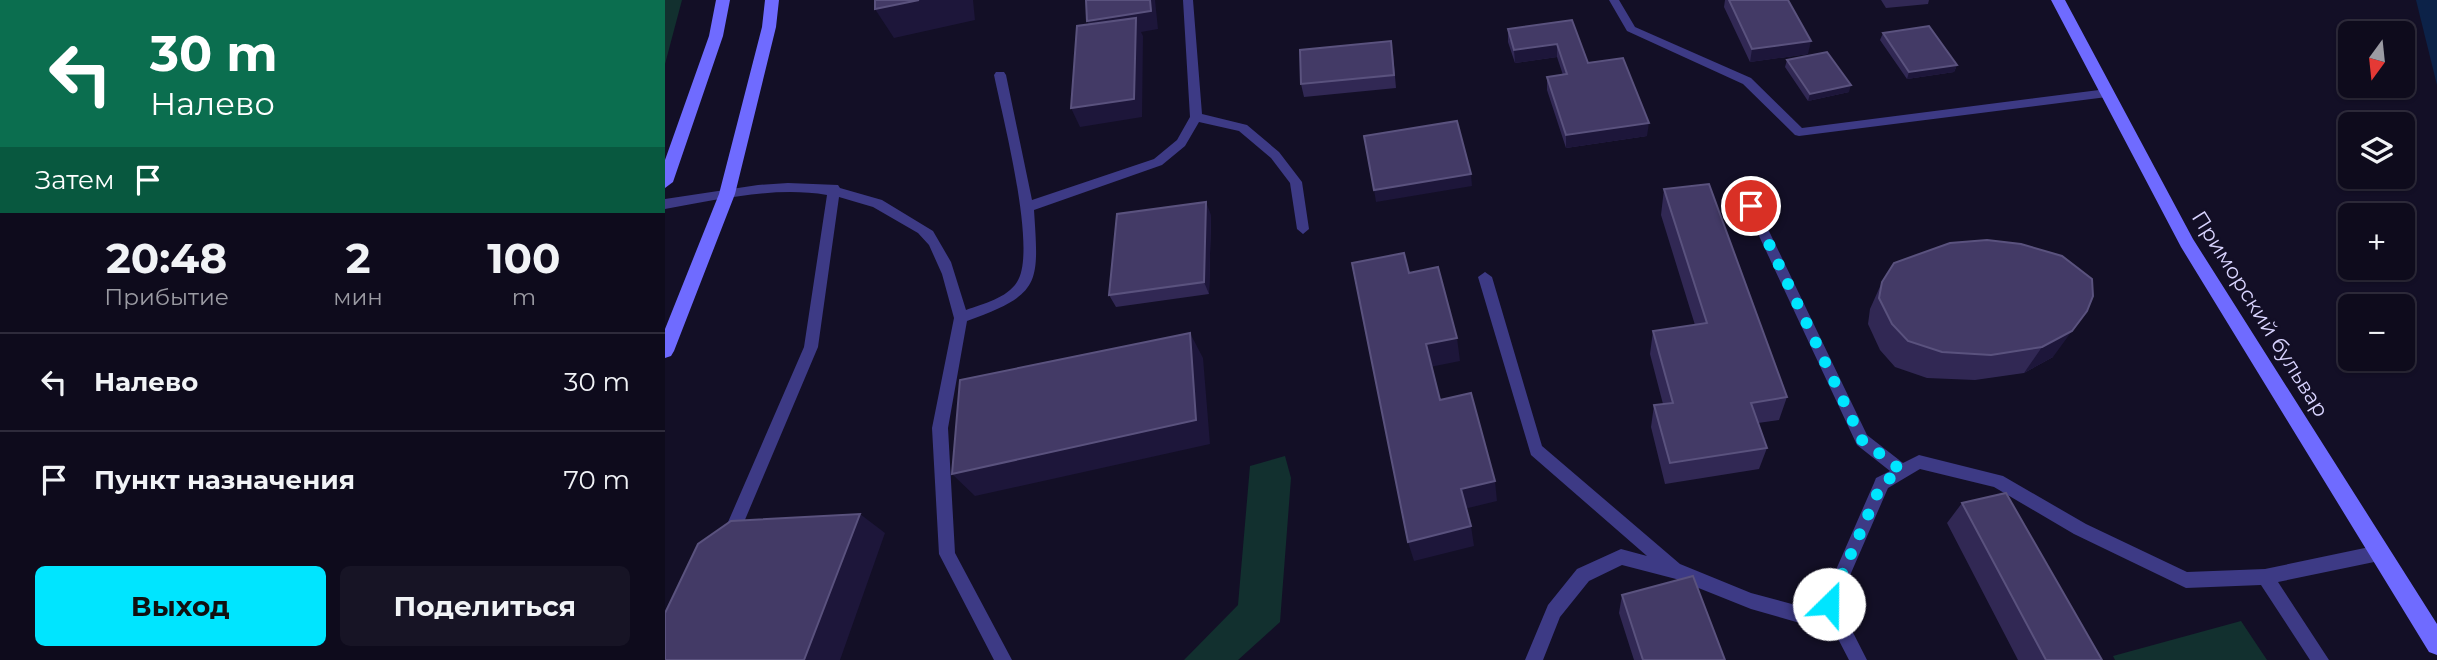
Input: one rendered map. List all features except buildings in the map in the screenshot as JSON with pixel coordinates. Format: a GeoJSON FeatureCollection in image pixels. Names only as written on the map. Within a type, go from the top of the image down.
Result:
{"type":"FeatureCollection","features":[{"type":"Feature","properties":{"kind":"main road"},"geometry":{"type":"LineString","coordinates":[[665,183],[716,36],[723,0]]}},
{"type":"Feature","properties":{"kind":"main road"},"geometry":{"type":"LineString","coordinates":[[665,351],[727,194],[769,27],[772,0]]}},
{"type":"Feature","properties":{"kind":"main road","name":"Приморский бульвар"},"geometry":{"type":"LineString","coordinates":[[2058,0],[2187,243],[2437,644]]}},
{"type":"Feature","properties":{"kind":"lane"},"geometry":{"type":"LineString","coordinates":[[1027,207],[1158,162],[1181,143],[1196,117],[1188,0]]}},
{"type":"Feature","properties":{"kind":"lane"},"geometry":{"type":"LineString","coordinates":[[1614,0],[1631,29],[1747,81],[1799,132],[2107,93]]}},
{"type":"Feature","properties":{"kind":"lane"},"geometry":{"type":"LineString","coordinates":[[961,318],[1006,302],[1023,287],[1031,269],[1027,207],[999,75]]}},
{"type":"Feature","properties":{"kind":"lane"},"geometry":{"type":"LineString","coordinates":[[1196,117],[1243,128],[1275,155],[1296,182],[1303,229]]}},
{"type":"Feature","properties":{"kind":"lane"},"geometry":{"type":"LineString","coordinates":[[665,204],[793,187],[834,188],[884,204],[929,235],[952,280],[961,318],[940,428],[947,554],[1003,660]]}},
{"type":"Feature","properties":{"kind":"lane"},"geometry":{"type":"LineString","coordinates":[[726,547],[811,347],[834,188]]}},
{"type":"Feature","properties":{"kind":"lane"},"geometry":{"type":"LineString","coordinates":[[1751,206],[1862,440],[1902,471]]}},
{"type":"Feature","properties":{"kind":"lane"},"geometry":{"type":"LineString","coordinates":[[1485,277],[1536,450],[1677,571]]}},
{"type":"Feature","properties":{"kind":"lane"},"geometry":{"type":"LineString","coordinates":[[1858,660],[1829,604],[1882,483],[1919,462],[1997,481],[2080,529],[2186,580],[2265,577],[2379,553]]}},
{"type":"Feature","properties":{"kind":"lane"},"geometry":{"type":"LineString","coordinates":[[1534,660],[1554,611],[1583,575],[1621,557],[1677,571],[1751,601],[1841,626]]}},
{"type":"Feature","properties":{"kind":"lane"},"geometry":{"type":"LineString","coordinates":[[2265,577],[2321,660]]}},
{"type":"Feature","properties":{"kind":"green space"},"geometry":{"type":"Polygon","coordinates":[[[665,0],[682,0],[665,64],[665,0]]]}},
{"type":"Feature","properties":{"kind":"green space"},"geometry":{"type":"Polygon","coordinates":[[[1285,456],[1291,478],[1280,622],[1238,660],[1184,660],[1238,605],[1250,466],[1285,456]]]}},
{"type":"Feature","properties":{"kind":"green space"},"geometry":{"type":"Polygon","coordinates":[[[2241,621],[2267,660],[2115,660],[2113,656],[2241,621]]]}},
{"type":"Feature","properties":{"kind":"water"},"geometry":{"type":"Polygon","coordinates":[[[2416,0],[2437,0],[2437,85],[2416,0]]]}},
{"type":"Feature","properties":{"kind":"route"},"geometry":{"type":"LineString","coordinates":[[1751,206],[1862,440],[1902,471],[1882,483],[1829,604]]}}]}
